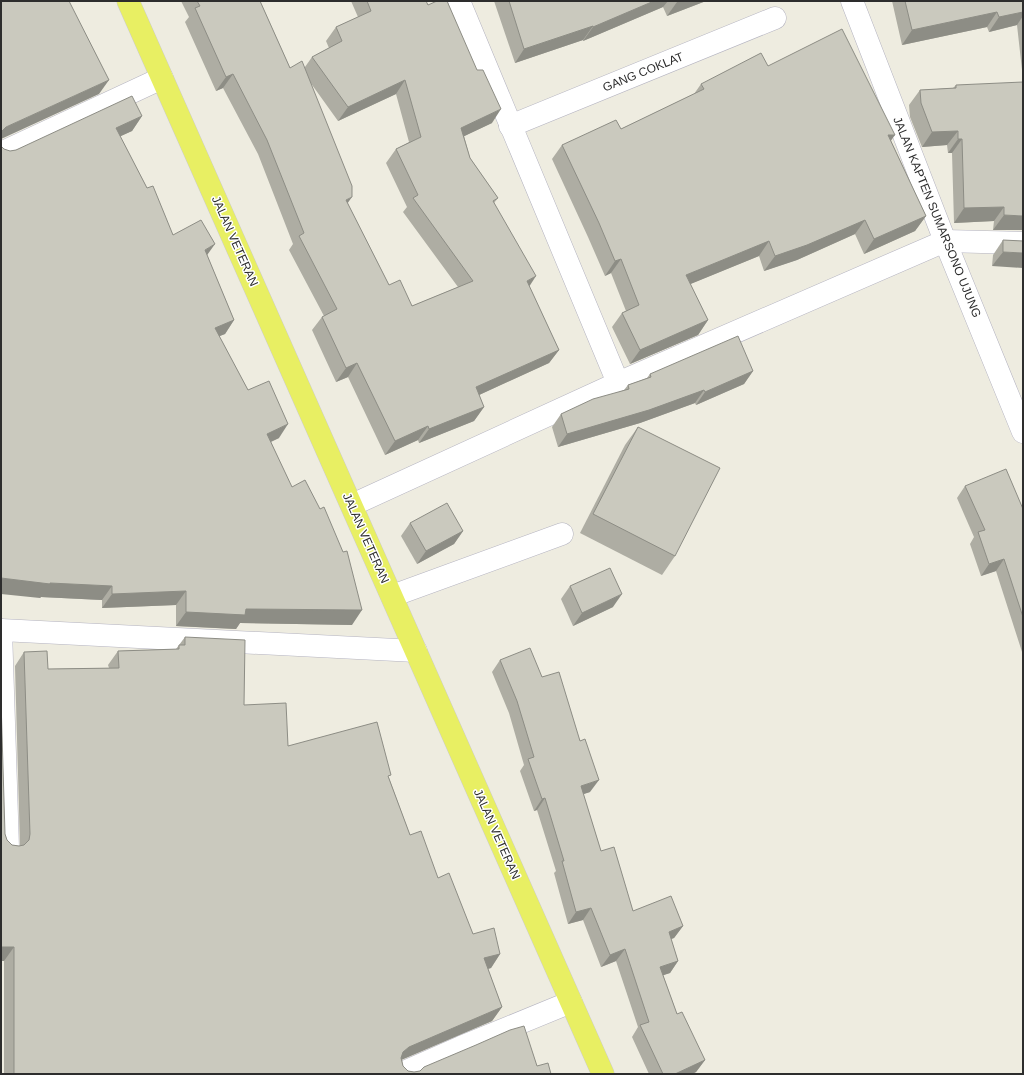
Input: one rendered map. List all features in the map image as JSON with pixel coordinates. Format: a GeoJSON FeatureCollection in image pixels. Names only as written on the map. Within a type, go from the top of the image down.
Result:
{"type":"FeatureCollection","features":[{"type":"Feature","properties":{"kind":"main road","name":"JALAN VETERAN"},"geometry":{"type":"LineString","coordinates":[[128,1],[603,1074]]}},
{"type":"Feature","properties":{"kind":"street"},"geometry":{"type":"LineString","coordinates":[[458,1],[618,383]]}},
{"type":"Feature","properties":{"kind":"street","name":"JALAN KAPTEN SUMARSONO UJUNG"},"geometry":{"type":"LineString","coordinates":[[852,1],[945,241],[1023,432]]}},
{"type":"Feature","properties":{"kind":"street","name":"GANG COKLAT"},"geometry":{"type":"LineString","coordinates":[[510,126],[775,18]]}},
{"type":"Feature","properties":{"kind":"street"},"geometry":{"type":"LineString","coordinates":[[1,153],[162,78]]}},
{"type":"Feature","properties":{"kind":"street"},"geometry":{"type":"LineString","coordinates":[[352,505],[618,383],[945,241],[1023,243]]}},
{"type":"Feature","properties":{"kind":"street"},"geometry":{"type":"LineString","coordinates":[[392,596],[562,534]]}},
{"type":"Feature","properties":{"kind":"street"},"geometry":{"type":"LineString","coordinates":[[8,848],[1,630],[416,651]]}},
{"type":"Feature","properties":{"kind":"street"},"geometry":{"type":"LineString","coordinates":[[404,1074],[404,1072],[461,1047],[571,1002]]}},
{"type":"Feature","properties":{"kind":"building"},"geometry":{"type":"Polygon","coordinates":[[[1,1],[69,1],[109,80],[6,127],[1,132],[1,1]]]}},
{"type":"Feature","properties":{"kind":"building"},"geometry":{"type":"Polygon","coordinates":[[[197,1],[260,1],[290,68],[302,61],[352,186],[352,197],[346,200],[389,285],[400,280],[412,306],[473,281],[413,198],[418,195],[396,149],[421,137],[405,80],[348,107],[312,57],[342,41],[336,27],[371,11],[367,1],[426,1],[428,5],[437,1],[447,1],[477,70],[483,70],[501,109],[461,128],[470,158],[498,198],[493,201],[536,276],[527,281],[559,350],[476,387],[484,407],[429,429],[428,426],[395,441],[357,363],[346,368],[322,317],[337,309],[299,236],[304,233],[267,140],[233,74],[226,77],[195,8],[200,6],[197,1]]]}},
{"type":"Feature","properties":{"kind":"building"},"geometry":{"type":"Polygon","coordinates":[[[509,1],[654,1],[593,27],[524,49],[509,1]]]}},
{"type":"Feature","properties":{"kind":"building"},"geometry":{"type":"Polygon","coordinates":[[[905,1],[1023,1],[1023,12],[999,17],[997,12],[912,30],[905,1]]]}},
{"type":"Feature","properties":{"kind":"building"},"geometry":{"type":"Polygon","coordinates":[[[842,29],[895,135],[888,135],[926,216],[874,239],[865,220],[807,245],[775,256],[769,241],[686,275],[708,320],[640,350],[622,313],[639,305],[621,259],[615,261],[599,223],[562,145],[616,120],[621,129],[704,89],[701,84],[761,53],[768,66],[842,29]]]}},
{"type":"Feature","properties":{"kind":"building"},"geometry":{"type":"Polygon","coordinates":[[[1023,82],[1023,216],[1004,215],[1004,207],[964,208],[962,139],[958,139],[958,131],[932,132],[921,103],[920,90],[956,88],[956,85],[1023,82]]]}},
{"type":"Feature","properties":{"kind":"building"},"geometry":{"type":"Polygon","coordinates":[[[132,96],[142,116],[116,128],[147,188],[153,186],[173,235],[201,220],[215,244],[205,250],[234,320],[215,328],[248,390],[269,381],[288,424],[267,434],[292,487],[305,480],[320,509],[324,507],[343,552],[347,551],[362,610],[246,609],[245,615],[186,612],[186,591],[112,594],[112,586],[50,584],[1,578],[1,146],[10,151],[16,150],[132,96]]]}},
{"type":"Feature","properties":{"kind":"building"},"geometry":{"type":"Polygon","coordinates":[[[1003,240],[1023,241],[1023,253],[1003,252],[1003,240]]]}},
{"type":"Feature","properties":{"kind":"building"},"geometry":{"type":"Polygon","coordinates":[[[738,336],[753,371],[705,392],[704,390],[649,410],[567,434],[561,414],[593,399],[629,389],[628,385],[651,377],[650,374],[738,336]]]}},
{"type":"Feature","properties":{"kind":"building"},"geometry":{"type":"Polygon","coordinates":[[[638,427],[720,468],[675,556],[593,514],[638,427]]]}},
{"type":"Feature","properties":{"kind":"building"},"geometry":{"type":"Polygon","coordinates":[[[1006,469],[1023,509],[1023,617],[1004,559],[989,564],[978,532],[985,530],[965,486],[1006,469]]]}},
{"type":"Feature","properties":{"kind":"building"},"geometry":{"type":"Polygon","coordinates":[[[447,503],[463,531],[426,551],[410,523],[447,503]]]}},
{"type":"Feature","properties":{"kind":"building"},"geometry":{"type":"Polygon","coordinates":[[[610,568],[622,594],[582,613],[570,586],[610,568]]]}},
{"type":"Feature","properties":{"kind":"building"},"geometry":{"type":"Polygon","coordinates":[[[185,637],[245,640],[244,705],[286,703],[288,746],[377,722],[391,775],[388,776],[410,835],[421,831],[438,878],[449,873],[473,934],[494,928],[500,954],[484,958],[502,1007],[409,1047],[403,1052],[401,1058],[403,1066],[408,1071],[420,1071],[424,1067],[510,1030],[524,1026],[537,1066],[548,1063],[551,1074],[14,1074],[14,947],[1,947],[1,700],[5,834],[7,840],[12,845],[19,846],[24,845],[29,840],[30,834],[24,652],[47,651],[48,669],[119,668],[118,651],[179,649],[179,645],[185,645],[185,637]]]}},
{"type":"Feature","properties":{"kind":"building"},"geometry":{"type":"Polygon","coordinates":[[[530,648],[542,677],[559,672],[580,741],[585,739],[599,780],[581,786],[601,851],[614,847],[633,911],[671,896],[683,926],[669,932],[678,961],[660,967],[677,1014],[682,1012],[705,1060],[675,1074],[663,1074],[640,1025],[649,1022],[625,949],[610,955],[591,908],[576,912],[562,861],[564,861],[545,798],[542,799],[528,759],[534,757],[517,701],[500,660],[530,648]]]}}]}
